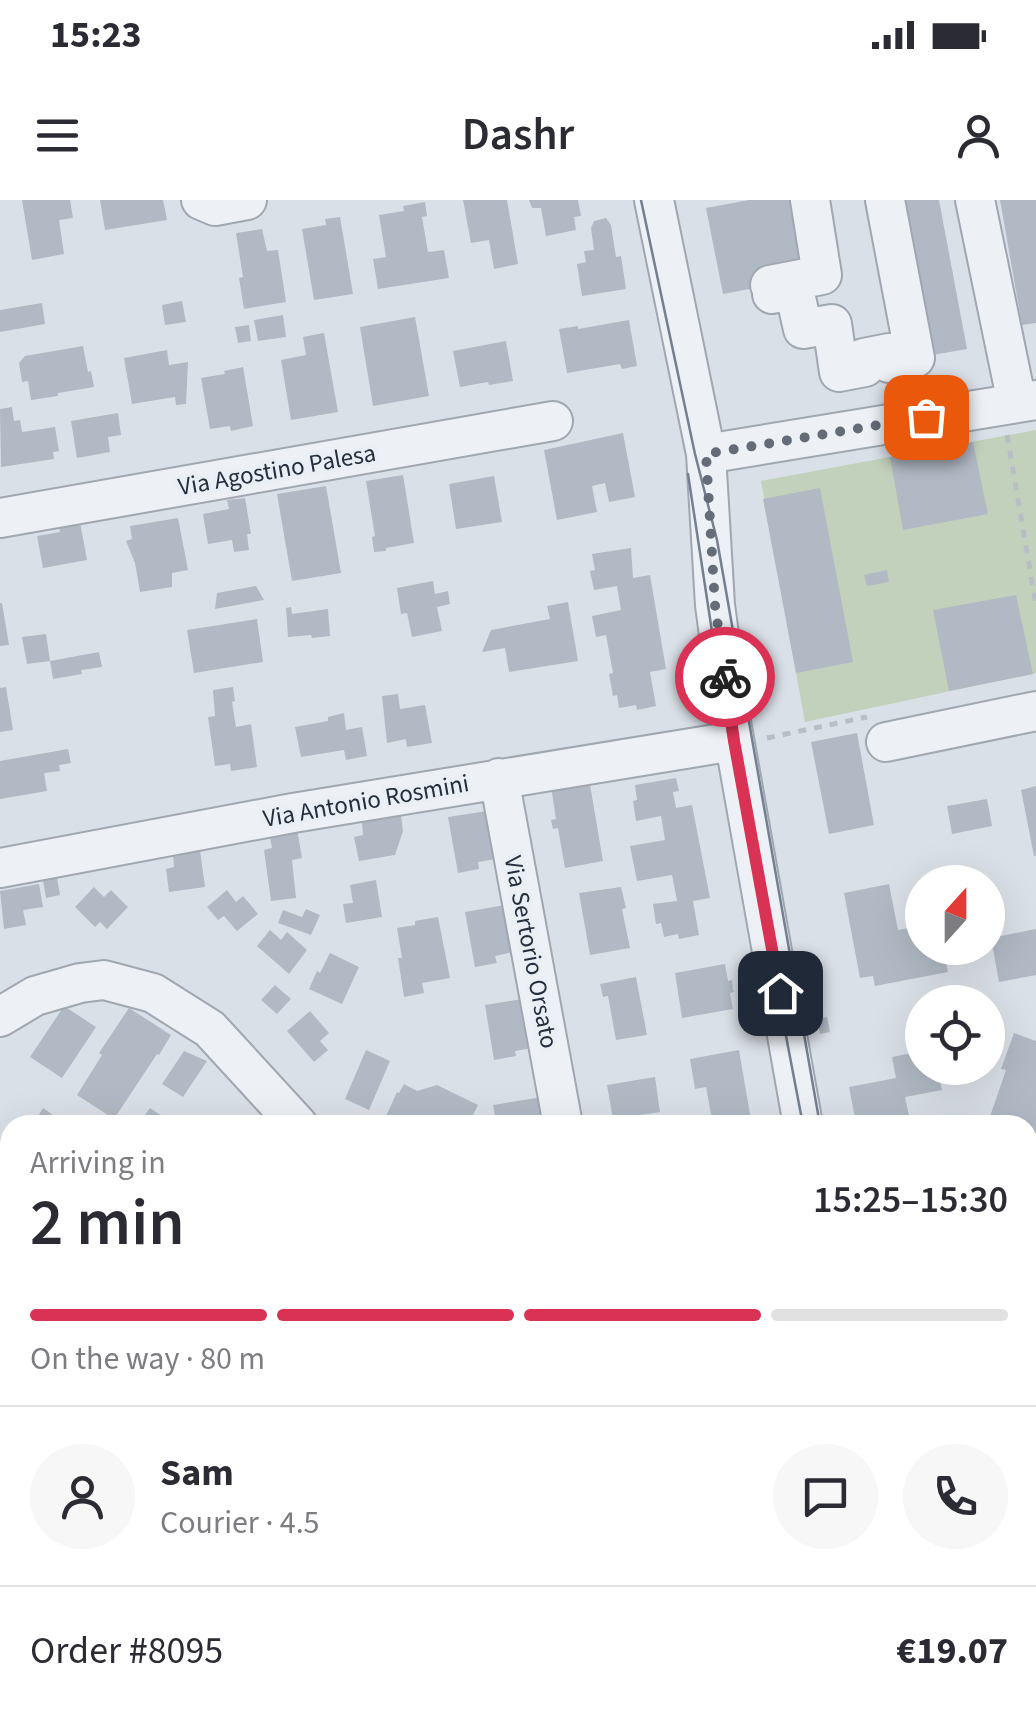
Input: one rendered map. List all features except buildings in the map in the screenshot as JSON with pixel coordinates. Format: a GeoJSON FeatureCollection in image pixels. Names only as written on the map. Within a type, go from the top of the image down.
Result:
{"type":"FeatureCollection","features":[{"type":"Feature","properties":{"kind":"street"},"geometry":{"type":"LineString","coordinates":[[654,200],[706,454],[715,605],[751,740],[802,1115]]}},
{"type":"Feature","properties":{"kind":"street"},"geometry":{"type":"LineString","coordinates":[[810,200],[822,275],[770,284],[772,294],[794,289],[802,330],[832,324],[839,372],[865,367],[864,358],[888,353],[890,363],[916,358],[885,200]]}},
{"type":"Feature","properties":{"kind":"street"},"geometry":{"type":"LineString","coordinates":[[706,454],[1013,403],[975,200]]}},
{"type":"Feature","properties":{"kind":"street","name":"Via Agostino Palesa"},"geometry":{"type":"LineString","coordinates":[[0,518],[553,422]]}},
{"type":"Feature","properties":{"kind":"street"},"geometry":{"type":"LineString","coordinates":[[886,742],[1036,711]]}},
{"type":"Feature","properties":{"kind":"street","name":"Via Antonio Rosmini"},"geometry":{"type":"LineString","coordinates":[[0,868],[293,813],[751,740]]}},
{"type":"Feature","properties":{"kind":"street","name":"Via Sertorio Orsato"},"geometry":{"type":"LineString","coordinates":[[499,778],[561,1115]]}},
{"type":"Feature","properties":{"kind":"street"},"geometry":{"type":"LineString","coordinates":[[0,1018],[35,996],[80,983],[104,980],[153,993],[210,1029],[289,1115]]}},
{"type":"Feature","properties":{"kind":"path"},"geometry":{"type":"LineString","coordinates":[[1013,403],[989,430],[1007,428],[1036,605]]}},
{"type":"Feature","properties":{"kind":"path"},"geometry":{"type":"LineString","coordinates":[[751,740],[879,715],[886,742]]}},
{"type":"Feature","properties":{"kind":"green space"},"geometry":{"type":"Polygon","coordinates":[[[1036,430],[1036,673],[805,722],[761,481],[1036,430]]]}},
{"type":"Feature","properties":{"kind":"tram line"},"geometry":{"type":"LineString","coordinates":[[641,200],[717,540],[818,1115]]}},
{"type":"Feature","properties":{"kind":"tram line"},"geometry":{"type":"LineString","coordinates":[[688,474],[725,717],[801,1115]]}},
{"type":"Feature","properties":{"kind":"way so far"},"geometry":{"type":"LineString","coordinates":[[725,677],[715,605],[706,454],[926,417]]}},
{"type":"Feature","properties":{"kind":"route"},"geometry":{"type":"LineString","coordinates":[[725,677],[780,993]]}}]}
